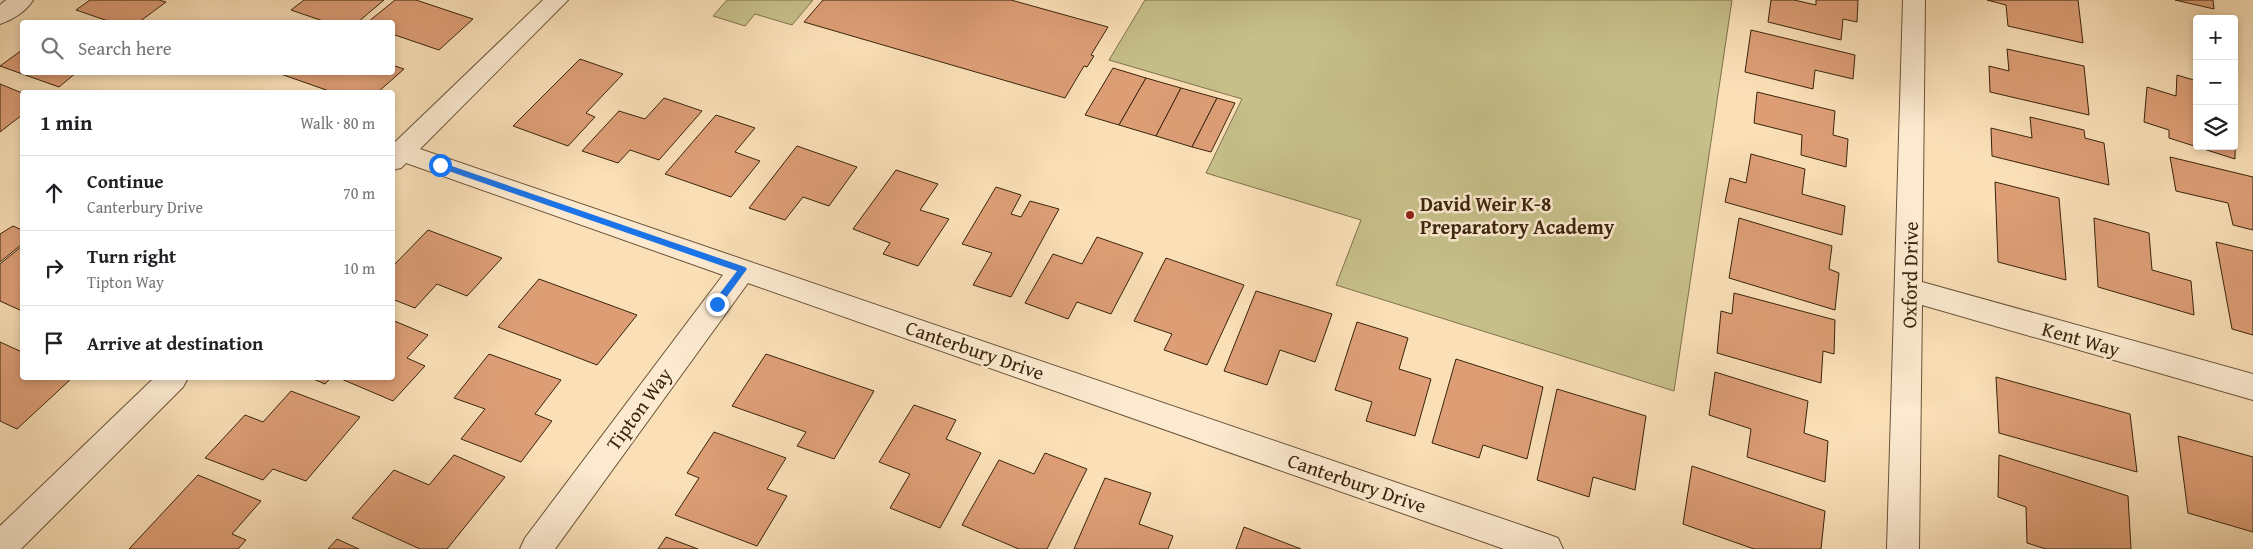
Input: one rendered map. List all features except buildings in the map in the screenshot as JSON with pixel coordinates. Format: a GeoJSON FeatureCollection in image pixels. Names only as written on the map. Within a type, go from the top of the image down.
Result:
{"type":"FeatureCollection","features":[{"type":"Feature","properties":{"kind":"street"},"geometry":{"type":"LineString","coordinates":[[0,16],[22,0]]}},
{"type":"Feature","properties":{"kind":"street"},"geometry":{"type":"LineString","coordinates":[[398,156],[557,0]]}},
{"type":"Feature","properties":{"kind":"street","name":"Oxford Drive"},"geometry":{"type":"LineString","coordinates":[[1903,549],[1910,290],[1914,0]]}},
{"type":"Feature","properties":{"kind":"street","name":"Canterbury Drive"},"geometry":{"type":"LineString","coordinates":[[398,156],[742,269],[1547,549]]}},
{"type":"Feature","properties":{"kind":"street","name":"Tipton Way"},"geometry":{"type":"LineString","coordinates":[[536,549],[742,269]]}},
{"type":"Feature","properties":{"kind":"street","name":"Kent Way"},"geometry":{"type":"LineString","coordinates":[[1910,290],[2253,387]]}},
{"type":"Feature","properties":{"kind":"street"},"geometry":{"type":"LineString","coordinates":[[0,548],[171,380]]}},
{"type":"Feature","properties":{"kind":"shaded area"},"geometry":{"type":"Polygon","coordinates":[[[727,0],[813,0],[792,25],[755,14],[745,26],[713,16],[727,0]]]}},
{"type":"Feature","properties":{"kind":"shaded area","name":"David Weir K-8 Preparatory Academy"},"geometry":{"type":"Polygon","coordinates":[[[1145,0],[1732,0],[1674,391],[1336,285],[1361,220],[1206,173],[1242,99],[1109,60],[1145,0]]]}},
{"type":"Feature","properties":{"kind":"place","name":"David Weir K-8 Preparatory Academy"},"geometry":{"type":"Point","coordinates":[1410,215]}},
{"type":"Feature","properties":{"kind":"route"},"geometry":{"type":"LineString","coordinates":[[440,165],[742,269],[717,304]]}}]}
